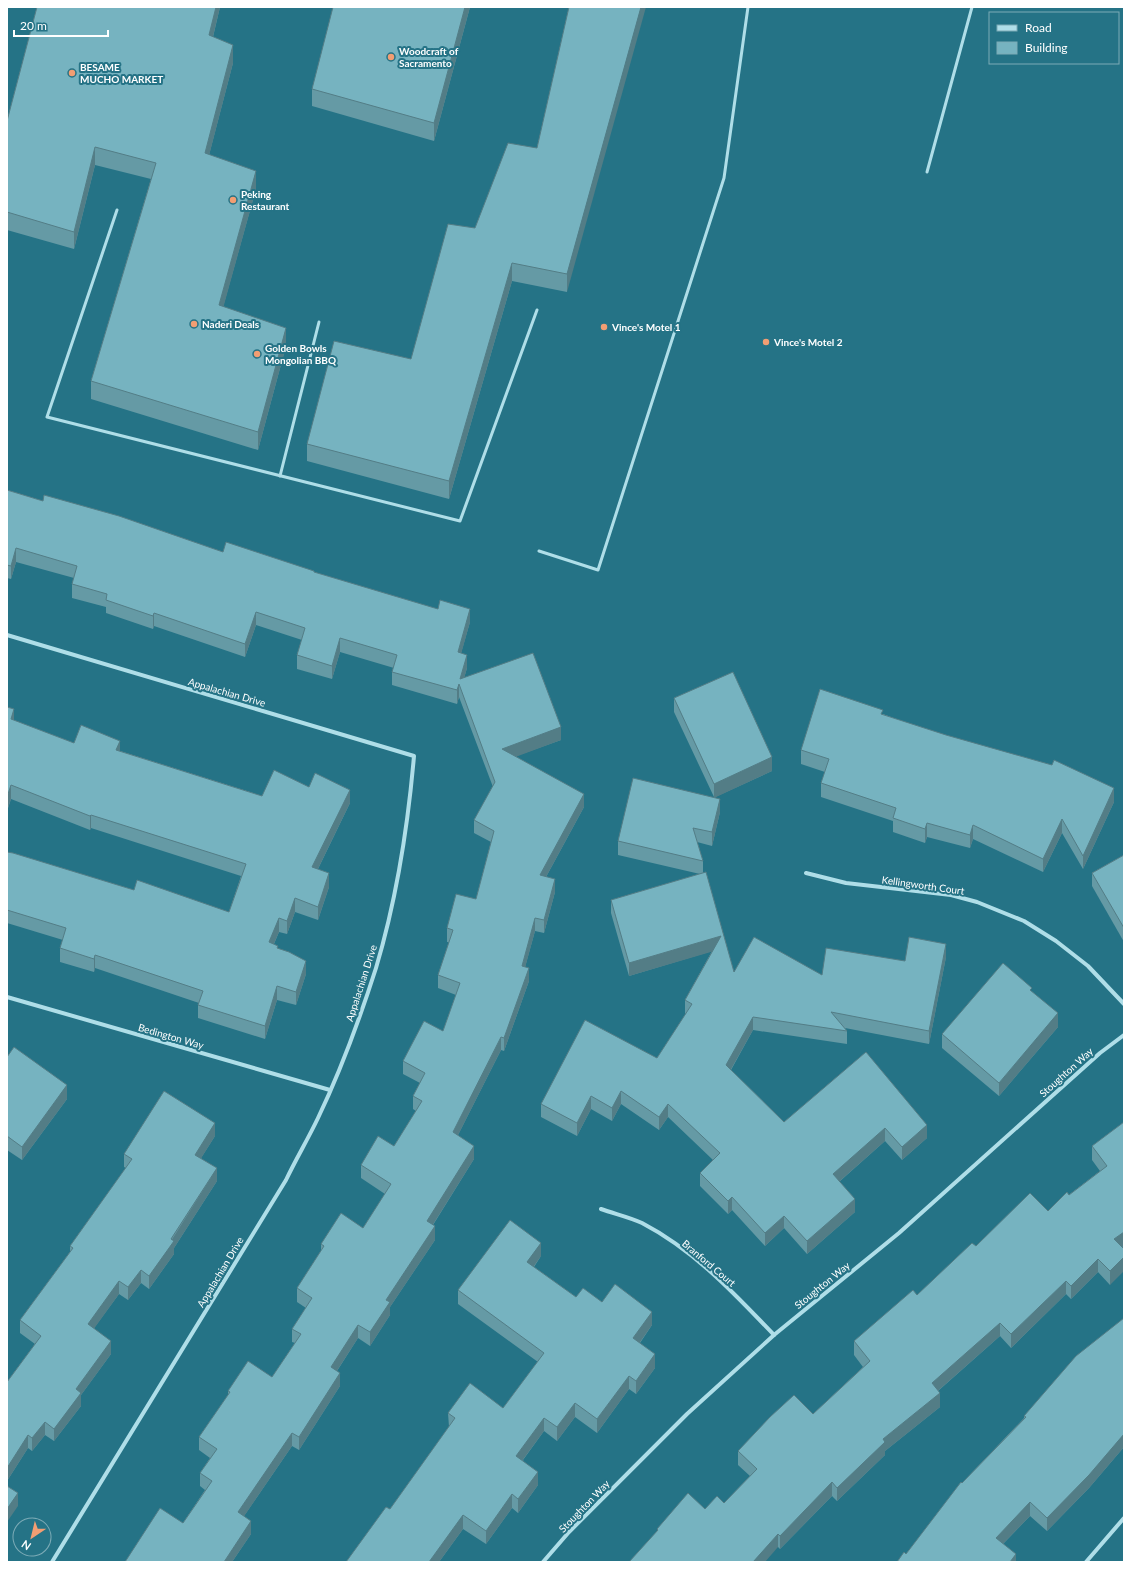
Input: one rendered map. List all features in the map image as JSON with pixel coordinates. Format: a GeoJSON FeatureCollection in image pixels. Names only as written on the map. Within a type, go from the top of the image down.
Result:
{"type":"FeatureCollection","features":[{"type":"Feature","properties":{"kind":"street","name":"Appalachian Drive"},"geometry":{"type":"LineString","coordinates":[[7,636],[414,756],[410,792],[393,898],[376,967],[353,1034],[318,1117],[286,1180],[52,1562]]}},
{"type":"Feature","properties":{"kind":"street","name":"Kellingworth Court"},"geometry":{"type":"LineString","coordinates":[[806,874],[846,883],[951,895],[976,902],[1024,921],[1056,941],[1088,966],[1124,1004]]}},
{"type":"Feature","properties":{"kind":"street","name":"Bedington Way"},"geometry":{"type":"LineString","coordinates":[[7,997],[330,1090]]}},
{"type":"Feature","properties":{"kind":"street","name":"Stoughton Way"},"geometry":{"type":"LineString","coordinates":[[543,1562],[569,1532],[687,1414],[774,1335],[898,1233],[1100,1053],[1124,1035]]}},
{"type":"Feature","properties":{"kind":"street","name":"Branford Court"},"geometry":{"type":"LineString","coordinates":[[601,1209],[641,1223],[693,1257],[728,1288],[774,1335]]}},
{"type":"Feature","properties":{"kind":"street"},"geometry":{"type":"LineString","coordinates":[[1086,1562],[1124,1518]]}},
{"type":"Feature","properties":{"kind":"lane"},"geometry":{"type":"LineString","coordinates":[[539,551],[598,570],[724,178],[748,7]]}},
{"type":"Feature","properties":{"kind":"lane"},"geometry":{"type":"LineString","coordinates":[[927,172],[972,7]]}},
{"type":"Feature","properties":{"kind":"lane"},"geometry":{"type":"LineString","coordinates":[[117,210],[47,417],[460,522],[537,310]]}},
{"type":"Feature","properties":{"kind":"lane"},"geometry":{"type":"LineString","coordinates":[[280,476],[318,322]]}},
{"type":"Feature","properties":{"kind":"building"},"geometry":{"type":"Polygon","coordinates":[[[37,7],[216,7],[209,35],[233,45],[205,153],[256,171],[219,305],[286,328],[258,432],[91,381],[156,163],[95,147],[74,232],[7,212],[7,121],[37,7]]]}},
{"type":"Feature","properties":{"kind":"building","name":"Woodcraft of Sacramento"},"geometry":{"type":"Polygon","coordinates":[[[333,7],[465,7],[434,123],[312,89],[333,7]]]}},
{"type":"Feature","properties":{"kind":"building"},"geometry":{"type":"Polygon","coordinates":[[[569,7],[641,7],[567,274],[512,263],[449,481],[307,444],[334,341],[411,359],[448,224],[475,228],[508,143],[537,148],[569,7]]]}},
{"type":"Feature","properties":{"kind":"building"},"geometry":{"type":"Polygon","coordinates":[[[7,490],[43,501],[44,495],[119,516],[223,552],[226,542],[314,572],[438,609],[440,600],[470,609],[458,652],[467,655],[460,679],[533,653],[561,727],[502,749],[584,794],[540,875],[555,879],[544,920],[535,918],[522,966],[529,968],[504,1038],[501,1037],[453,1132],[474,1146],[427,1221],[435,1226],[386,1300],[390,1302],[370,1332],[358,1325],[331,1367],[340,1373],[299,1437],[292,1433],[238,1512],[251,1521],[224,1562],[125,1562],[160,1508],[183,1523],[212,1481],[200,1473],[217,1449],[199,1437],[230,1392],[228,1391],[248,1361],[272,1377],[301,1334],[292,1329],[312,1298],[297,1288],[324,1246],[321,1244],[341,1213],[363,1228],[391,1184],[361,1165],[378,1136],[394,1146],[422,1101],[413,1096],[425,1073],[403,1061],[424,1021],[443,1031],[460,983],[438,975],[453,930],[447,928],[456,894],[476,899],[494,831],[474,820],[495,782],[459,684],[457,690],[392,672],[397,655],[340,638],[332,666],[297,655],[305,628],[256,612],[245,644],[154,613],[153,616],[106,600],[107,594],[72,584],[77,566],[16,548],[11,566],[7,565],[7,490]]]}},
{"type":"Feature","properties":{"kind":"building"},"geometry":{"type":"Polygon","coordinates":[[[733,672],[772,757],[714,784],[674,698],[733,672]]]}},
{"type":"Feature","properties":{"kind":"building"},"geometry":{"type":"Polygon","coordinates":[[[820,689],[883,710],[881,714],[946,735],[1052,765],[1054,760],[1114,788],[1083,856],[1062,819],[1043,859],[973,825],[970,835],[927,823],[925,829],[893,818],[896,808],[821,783],[829,759],[801,750],[820,689]]]}},
{"type":"Feature","properties":{"kind":"building"},"geometry":{"type":"Polygon","coordinates":[[[7,707],[14,709],[11,719],[74,743],[81,725],[120,741],[116,750],[262,796],[274,770],[309,787],[315,773],[350,790],[312,867],[329,873],[318,907],[295,898],[287,921],[279,918],[269,942],[278,946],[277,948],[289,952],[306,961],[296,992],[277,986],[265,1026],[198,1005],[203,991],[95,955],[94,959],[60,948],[66,928],[7,910],[7,852],[134,890],[137,880],[229,912],[246,864],[91,815],[90,816],[11,785],[7,797],[7,707]]]}},
{"type":"Feature","properties":{"kind":"building"},"geometry":{"type":"Polygon","coordinates":[[[633,778],[720,799],[712,832],[693,828],[703,861],[618,841],[633,778]]]}},
{"type":"Feature","properties":{"kind":"building"},"geometry":{"type":"Polygon","coordinates":[[[1124,855],[1124,928],[1092,873],[1124,855]]]}},
{"type":"Feature","properties":{"kind":"building"},"geometry":{"type":"Polygon","coordinates":[[[706,872],[734,972],[754,937],[822,975],[826,948],[905,961],[909,937],[946,944],[929,1031],[831,1012],[847,1031],[753,1017],[726,1065],[784,1122],[866,1052],[927,1125],[902,1147],[885,1128],[833,1174],[855,1199],[807,1241],[784,1216],[765,1233],[732,1197],[728,1201],[700,1173],[720,1153],[668,1104],[659,1117],[621,1091],[612,1108],[591,1096],[577,1123],[541,1104],[585,1020],[657,1058],[692,1004],[685,1000],[721,936],[629,963],[611,900],[706,872]]]}},
{"type":"Feature","properties":{"kind":"building"},"geometry":{"type":"Polygon","coordinates":[[[1003,963],[1032,988],[1030,990],[1058,1013],[999,1083],[942,1034],[1003,963]]]}},
{"type":"Feature","properties":{"kind":"building"},"geometry":{"type":"Polygon","coordinates":[[[14,1047],[67,1085],[22,1147],[7,1136],[7,1057],[14,1047]]]}},
{"type":"Feature","properties":{"kind":"building"},"geometry":{"type":"Polygon","coordinates":[[[164,1091],[215,1123],[195,1155],[217,1168],[171,1239],[174,1241],[149,1276],[141,1270],[128,1287],[119,1281],[88,1324],[111,1341],[76,1389],[81,1393],[54,1429],[45,1422],[32,1438],[28,1435],[7,1468],[7,1382],[41,1336],[20,1320],[73,1248],[70,1246],[132,1159],[124,1154],[164,1091]]]}},
{"type":"Feature","properties":{"kind":"building"},"geometry":{"type":"Polygon","coordinates":[[[1124,1122],[1124,1232],[1114,1239],[1124,1249],[1124,1257],[1110,1271],[1098,1259],[1071,1286],[1066,1281],[1011,1334],[1000,1323],[932,1383],[940,1393],[883,1439],[885,1442],[837,1488],[832,1482],[780,1536],[778,1534],[753,1562],[629,1562],[658,1530],[657,1529],[688,1493],[705,1509],[717,1496],[724,1503],[757,1469],[738,1451],[770,1417],[794,1395],[813,1414],[870,1361],[854,1341],[913,1290],[917,1295],[972,1243],[976,1246],[1030,1193],[1048,1211],[1067,1192],[1069,1195],[1107,1166],[1092,1146],[1124,1122]]]}},
{"type":"Feature","properties":{"kind":"building"},"geometry":{"type":"Polygon","coordinates":[[[510,1220],[541,1243],[527,1262],[576,1297],[583,1288],[602,1302],[615,1284],[652,1312],[633,1338],[655,1354],[636,1381],[629,1376],[597,1419],[575,1403],[557,1427],[544,1418],[516,1456],[538,1472],[518,1499],[512,1494],[486,1531],[463,1515],[429,1562],[346,1562],[386,1507],[390,1509],[455,1418],[448,1413],[470,1383],[503,1408],[544,1353],[458,1290],[510,1220]]]}},
{"type":"Feature","properties":{"kind":"building"},"geometry":{"type":"Polygon","coordinates":[[[1124,1318],[1124,1434],[1089,1475],[1047,1518],[1030,1502],[996,1538],[1016,1554],[1010,1562],[897,1562],[904,1552],[906,1554],[961,1482],[962,1483],[1026,1417],[1024,1416],[1076,1356],[1124,1318]]]}},
{"type":"Feature","properties":{"kind":"building"},"geometry":{"type":"Polygon","coordinates":[[[7,1486],[18,1493],[7,1509],[7,1486]]]}},
{"type":"Feature","properties":{"kind":"place","name":"Woodcraft of Sacramento"},"geometry":{"type":"Point","coordinates":[391,57]}},
{"type":"Feature","properties":{"kind":"place","name":"BESAME MUCHO MARKET"},"geometry":{"type":"Point","coordinates":[72,73]}},
{"type":"Feature","properties":{"kind":"place","name":"Peking Restaurant"},"geometry":{"type":"Point","coordinates":[233,200]}},
{"type":"Feature","properties":{"kind":"place","name":"Naderi Deals"},"geometry":{"type":"Point","coordinates":[194,324]}},
{"type":"Feature","properties":{"kind":"place","name":"Vince's Motel 1"},"geometry":{"type":"Point","coordinates":[604,327]}},
{"type":"Feature","properties":{"kind":"place","name":"Vince's Motel 2"},"geometry":{"type":"Point","coordinates":[766,342]}},
{"type":"Feature","properties":{"kind":"place","name":"Golden Bowls Mongolian BBQ"},"geometry":{"type":"Point","coordinates":[257,354]}}]}
